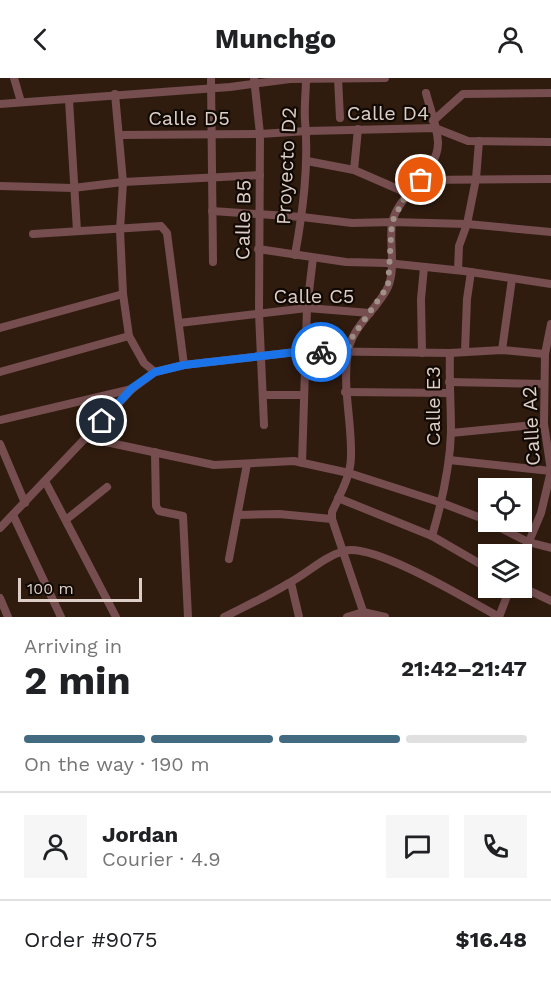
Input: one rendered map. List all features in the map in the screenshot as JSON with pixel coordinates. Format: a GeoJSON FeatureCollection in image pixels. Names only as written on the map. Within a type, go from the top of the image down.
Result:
{"type":"FeatureCollection","features":[{"type":"Feature","properties":{"kind":"street"},"geometry":{"type":"LineString","coordinates":[[14,78],[21,102]]}},
{"type":"Feature","properties":{"kind":"street"},"geometry":{"type":"LineString","coordinates":[[211,78],[213,262]]}},
{"type":"Feature","properties":{"kind":"street"},"geometry":{"type":"LineString","coordinates":[[338,78],[340,118]]}},
{"type":"Feature","properties":{"kind":"street"},"geometry":{"type":"LineString","coordinates":[[0,104],[211,88],[255,81],[384,78]]}},
{"type":"Feature","properties":{"kind":"street","name":"Proyecto D2"},"geometry":{"type":"LineString","coordinates":[[295,255],[302,217],[307,161],[306,79]]}},
{"type":"Feature","properties":{"kind":"street","name":"Calle B5"},"geometry":{"type":"LineString","coordinates":[[255,81],[260,134],[258,249],[264,425]]}},
{"type":"Feature","properties":{"kind":"street"},"geometry":{"type":"LineString","coordinates":[[364,614],[332,519],[332,512],[349,473],[351,457],[345,392],[347,353],[351,339],[388,286],[392,222],[407,193],[421,180],[434,158],[438,144],[426,93]]}},
{"type":"Feature","properties":{"kind":"street"},"geometry":{"type":"LineString","coordinates":[[434,124],[463,94],[551,93]]}},
{"type":"Feature","properties":{"kind":"street"},"geometry":{"type":"LineString","coordinates":[[115,94],[123,182],[120,230],[123,294],[129,336],[144,363],[155,372]]}},
{"type":"Feature","properties":{"kind":"street"},"geometry":{"type":"LineString","coordinates":[[69,100],[76,231]]}},
{"type":"Feature","properties":{"kind":"street","name":"Calle D4"},"geometry":{"type":"LineString","coordinates":[[260,134],[434,124],[468,141],[551,142]]}},
{"type":"Feature","properties":{"kind":"street"},"geometry":{"type":"LineString","coordinates":[[354,170],[358,129]]}},
{"type":"Feature","properties":{"kind":"street","name":"Calle D5"},"geometry":{"type":"LineString","coordinates":[[119,135],[260,134]]}},
{"type":"Feature","properties":{"kind":"street"},"geometry":{"type":"LineString","coordinates":[[458,270],[459,246],[467,224],[476,179],[479,141]]}},
{"type":"Feature","properties":{"kind":"street"},"geometry":{"type":"LineString","coordinates":[[307,161],[354,170],[407,193]]}},
{"type":"Feature","properties":{"kind":"street"},"geometry":{"type":"LineString","coordinates":[[0,186],[73,188],[123,182],[260,175]]}},
{"type":"Feature","properties":{"kind":"street"},"geometry":{"type":"LineString","coordinates":[[421,180],[551,179]]}},
{"type":"Feature","properties":{"kind":"street"},"geometry":{"type":"LineString","coordinates":[[212,211],[302,217],[352,224],[392,222],[467,224],[551,232]]}},
{"type":"Feature","properties":{"kind":"street"},"geometry":{"type":"LineString","coordinates":[[33,234],[161,226],[165,229],[184,365]]}},
{"type":"Feature","properties":{"kind":"street"},"geometry":{"type":"LineString","coordinates":[[258,249],[346,262],[458,270],[551,284]]}},
{"type":"Feature","properties":{"kind":"street"},"geometry":{"type":"LineString","coordinates":[[302,463],[307,308],[313,258]]}},
{"type":"Feature","properties":{"kind":"street"},"geometry":{"type":"LineString","coordinates":[[422,353],[421,299],[424,267]]}},
{"type":"Feature","properties":{"kind":"street"},"geometry":{"type":"LineString","coordinates":[[465,351],[467,299],[471,272]]}},
{"type":"Feature","properties":{"kind":"street"},"geometry":{"type":"LineString","coordinates":[[502,350],[512,279]]}},
{"type":"Feature","properties":{"kind":"street"},"geometry":{"type":"LineString","coordinates":[[0,328],[123,294]]}},
{"type":"Feature","properties":{"kind":"street","name":"Calle C5"},"geometry":{"type":"LineString","coordinates":[[179,323],[307,308],[370,313]]}},
{"type":"Feature","properties":{"kind":"street","name":"Calle A2"},"geometry":{"type":"LineString","coordinates":[[528,542],[541,513],[551,471],[544,424],[544,384],[545,354],[551,324]]}},
{"type":"Feature","properties":{"kind":"street"},"geometry":{"type":"LineString","coordinates":[[0,372],[129,336]]}},
{"type":"Feature","properties":{"kind":"street"},"geometry":{"type":"LineString","coordinates":[[0,528],[132,388],[155,372],[184,365],[305,351],[450,353],[502,350],[545,354]]}},
{"type":"Feature","properties":{"kind":"street","name":"Calle E3"},"geometry":{"type":"LineString","coordinates":[[432,536],[442,503],[451,433],[450,353]]}},
{"type":"Feature","properties":{"kind":"street"},"geometry":{"type":"LineString","coordinates":[[449,382],[544,384]]}},
{"type":"Feature","properties":{"kind":"street"},"geometry":{"type":"LineString","coordinates":[[0,420],[132,388]]}},
{"type":"Feature","properties":{"kind":"street"},"geometry":{"type":"LineString","coordinates":[[345,392],[449,393]]}},
{"type":"Feature","properties":{"kind":"street"},"geometry":{"type":"LineString","coordinates":[[263,395],[304,394]]}},
{"type":"Feature","properties":{"kind":"street"},"geometry":{"type":"LineString","coordinates":[[451,433],[544,424]]}},
{"type":"Feature","properties":{"kind":"street"},"geometry":{"type":"LineString","coordinates":[[87,438],[214,465],[274,461],[302,463],[349,473],[442,503],[481,518],[528,542],[551,548]]}},
{"type":"Feature","properties":{"kind":"street"},"geometry":{"type":"LineString","coordinates":[[0,444],[25,503]]}},
{"type":"Feature","properties":{"kind":"street"},"geometry":{"type":"LineString","coordinates":[[155,452],[156,506],[159,511],[183,516],[188,617]]}},
{"type":"Feature","properties":{"kind":"street"},"geometry":{"type":"LineString","coordinates":[[448,460],[551,471]]}},
{"type":"Feature","properties":{"kind":"street"},"geometry":{"type":"LineString","coordinates":[[229,559],[247,464]]}},
{"type":"Feature","properties":{"kind":"street"},"geometry":{"type":"LineString","coordinates":[[45,482],[67,519],[116,617]]}},
{"type":"Feature","properties":{"kind":"street"},"geometry":{"type":"LineString","coordinates":[[67,519],[107,488]]}},
{"type":"Feature","properties":{"kind":"street"},"geometry":{"type":"LineString","coordinates":[[338,498],[432,536],[478,563]]}},
{"type":"Feature","properties":{"kind":"street"},"geometry":{"type":"LineString","coordinates":[[238,515],[279,514],[332,519]]}},
{"type":"Feature","properties":{"kind":"street"},"geometry":{"type":"LineString","coordinates":[[13,515],[61,617]]}},
{"type":"Feature","properties":{"kind":"street"},"geometry":{"type":"LineString","coordinates":[[224,617],[242,613],[291,583],[324,559],[352,549],[361,550],[411,570],[499,617],[506,598]]}},
{"type":"Feature","properties":{"kind":"street"},"geometry":{"type":"LineString","coordinates":[[291,583],[299,617]]}},
{"type":"Feature","properties":{"kind":"street"},"geometry":{"type":"LineString","coordinates":[[532,592],[551,601]]}},
{"type":"Feature","properties":{"kind":"street"},"geometry":{"type":"LineString","coordinates":[[0,598],[8,617]]}},
{"type":"Feature","properties":{"kind":"street"},"geometry":{"type":"LineString","coordinates":[[347,617],[364,614],[385,617]]}},
{"type":"Feature","properties":{"kind":"way so far"},"geometry":{"type":"LineString","coordinates":[[321,352],[347,353],[351,339],[388,286],[392,222],[407,193],[421,180]]}},
{"type":"Feature","properties":{"kind":"route"},"geometry":{"type":"LineString","coordinates":[[102,421],[132,388],[155,372],[184,365],[305,351],[321,352]]}}]}
